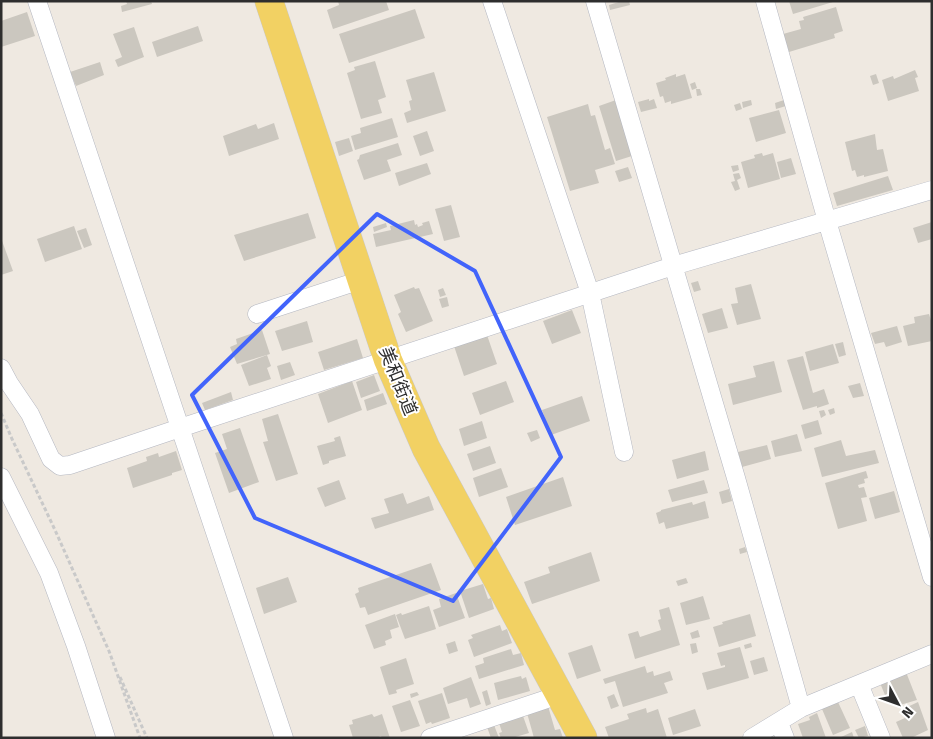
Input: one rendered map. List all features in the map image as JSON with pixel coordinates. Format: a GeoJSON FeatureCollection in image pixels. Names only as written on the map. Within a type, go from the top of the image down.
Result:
{"type":"FeatureCollection","features":[{"type":"Feature","properties":{"kind":"main road","name":"美和街道"},"geometry":{"type":"LineString","coordinates":[[269,1],[388,360],[426,448],[583,738]]}},
{"type":"Feature","properties":{"kind":"street"},"geometry":{"type":"LineString","coordinates":[[37,1],[284,738]]}},
{"type":"Feature","properties":{"kind":"street"},"geometry":{"type":"LineString","coordinates":[[492,1],[590,293],[624,452]]}},
{"type":"Feature","properties":{"kind":"street"},"geometry":{"type":"LineString","coordinates":[[595,1],[736,478],[801,708]]}},
{"type":"Feature","properties":{"kind":"street"},"geometry":{"type":"LineString","coordinates":[[765,1],[827,221],[932,577]]}},
{"type":"Feature","properties":{"kind":"street"},"geometry":{"type":"LineString","coordinates":[[1,368],[30,414],[51,459],[60,466],[70,466],[673,266],[932,190]]}},
{"type":"Feature","properties":{"kind":"street"},"geometry":{"type":"LineString","coordinates":[[257,314],[361,280]]}},
{"type":"Feature","properties":{"kind":"street"},"geometry":{"type":"LineString","coordinates":[[1,477],[49,573],[76,646],[106,738]]}},
{"type":"Feature","properties":{"kind":"street"},"geometry":{"type":"LineString","coordinates":[[752,738],[782,730],[801,708],[932,654]]}},
{"type":"Feature","properties":{"kind":"street"},"geometry":{"type":"LineString","coordinates":[[859,684],[881,738]]}},
{"type":"Feature","properties":{"kind":"street"},"geometry":{"type":"LineString","coordinates":[[430,738],[560,695]]}},
{"type":"Feature","properties":{"kind":"path"},"geometry":{"type":"LineString","coordinates":[[1,413],[147,738]]}},
{"type":"Feature","properties":{"kind":"path"},"geometry":{"type":"LineString","coordinates":[[109,651],[140,738]]}},
{"type":"Feature","properties":{"kind":"highlighted area"},"geometry":{"type":"Polygon","coordinates":[[[377,214],[475,271],[561,457],[453,601],[255,518],[192,395],[377,214]]]}},
{"type":"Feature","properties":{"kind":"building"},"geometry":{"type":"Polygon","coordinates":[[[126,1],[151,1],[152,4],[122,12],[121,6],[127,4],[126,1]]]}},
{"type":"Feature","properties":{"kind":"building"},"geometry":{"type":"Polygon","coordinates":[[[338,1],[386,1],[389,10],[333,29],[327,10],[339,5],[338,1]]]}},
{"type":"Feature","properties":{"kind":"building"},"geometry":{"type":"Polygon","coordinates":[[[629,1],[630,5],[610,10],[609,5],[629,1]]]}},
{"type":"Feature","properties":{"kind":"building"},"geometry":{"type":"Polygon","coordinates":[[[789,1],[833,1],[833,2],[793,14],[789,1]]]}},
{"type":"Feature","properties":{"kind":"building"},"geometry":{"type":"Polygon","coordinates":[[[836,7],[843,31],[834,34],[835,38],[789,52],[783,34],[801,29],[799,21],[804,20],[803,17],[836,7]]]}},
{"type":"Feature","properties":{"kind":"building"},"geometry":{"type":"Polygon","coordinates":[[[415,9],[425,38],[349,63],[339,34],[415,9]]]}},
{"type":"Feature","properties":{"kind":"building"},"geometry":{"type":"Polygon","coordinates":[[[27,12],[35,36],[1,47],[1,21],[27,12]]]}},
{"type":"Feature","properties":{"kind":"building"},"geometry":{"type":"Polygon","coordinates":[[[198,26],[203,41],[157,57],[152,42],[198,26]]]}},
{"type":"Feature","properties":{"kind":"building"},"geometry":{"type":"Polygon","coordinates":[[[134,27],[144,57],[118,67],[115,60],[122,57],[113,34],[134,27]]]}},
{"type":"Feature","properties":{"kind":"building"},"geometry":{"type":"Polygon","coordinates":[[[375,61],[386,97],[378,100],[382,113],[361,119],[347,73],[355,70],[354,67],[375,61]]]}},
{"type":"Feature","properties":{"kind":"building"},"geometry":{"type":"Polygon","coordinates":[[[100,62],[104,75],[76,86],[70,72],[100,62]]]}},
{"type":"Feature","properties":{"kind":"building"},"geometry":{"type":"Polygon","coordinates":[[[915,70],[918,77],[915,78],[919,91],[888,101],[882,80],[893,76],[894,79],[915,70]]]}},
{"type":"Feature","properties":{"kind":"building"},"geometry":{"type":"Polygon","coordinates":[[[434,72],[446,111],[407,123],[404,113],[411,110],[409,101],[412,100],[406,80],[434,72]]]}},
{"type":"Feature","properties":{"kind":"building"},"geometry":{"type":"Polygon","coordinates":[[[676,74],[676,77],[685,74],[692,98],[671,104],[671,101],[665,103],[663,96],[660,97],[656,83],[676,74]]]}},
{"type":"Feature","properties":{"kind":"building"},"geometry":{"type":"Polygon","coordinates":[[[876,74],[879,83],[873,85],[870,76],[876,74]]]}},
{"type":"Feature","properties":{"kind":"building"},"geometry":{"type":"Polygon","coordinates":[[[695,82],[697,88],[692,90],[690,84],[695,82]]]}},
{"type":"Feature","properties":{"kind":"building"},"geometry":{"type":"Polygon","coordinates":[[[696,89],[700,89],[702,95],[697,96],[696,89]]]}},
{"type":"Feature","properties":{"kind":"building"},"geometry":{"type":"Polygon","coordinates":[[[649,99],[649,101],[654,99],[657,108],[641,112],[638,102],[649,99]]]}},
{"type":"Feature","properties":{"kind":"building"},"geometry":{"type":"Polygon","coordinates":[[[616,100],[632,156],[616,161],[599,106],[616,100]]]}},
{"type":"Feature","properties":{"kind":"building"},"geometry":{"type":"Polygon","coordinates":[[[751,100],[752,105],[743,108],[742,102],[751,100]]]}},
{"type":"Feature","properties":{"kind":"building"},"geometry":{"type":"Polygon","coordinates":[[[784,100],[786,106],[776,109],[775,103],[784,100]]]}},
{"type":"Feature","properties":{"kind":"building"},"geometry":{"type":"Polygon","coordinates":[[[740,103],[742,109],[736,111],[734,105],[740,103]]]}},
{"type":"Feature","properties":{"kind":"building"},"geometry":{"type":"Polygon","coordinates":[[[588,104],[591,116],[595,115],[605,150],[610,148],[615,164],[595,170],[599,183],[570,191],[547,117],[588,104]]]}},
{"type":"Feature","properties":{"kind":"building"},"geometry":{"type":"Polygon","coordinates":[[[779,110],[786,133],[756,142],[749,118],[779,110]]]}},
{"type":"Feature","properties":{"kind":"building"},"geometry":{"type":"Polygon","coordinates":[[[392,118],[398,137],[355,150],[351,136],[361,133],[360,128],[392,118]]]}},
{"type":"Feature","properties":{"kind":"building"},"geometry":{"type":"Polygon","coordinates":[[[274,123],[279,139],[229,156],[223,136],[256,124],[258,129],[274,123]]]}},
{"type":"Feature","properties":{"kind":"building"},"geometry":{"type":"Polygon","coordinates":[[[427,131],[434,151],[420,156],[413,136],[427,131]]]}},
{"type":"Feature","properties":{"kind":"building"},"geometry":{"type":"Polygon","coordinates":[[[875,134],[877,150],[883,149],[888,171],[857,177],[855,170],[852,171],[845,142],[875,134]]]}},
{"type":"Feature","properties":{"kind":"building"},"geometry":{"type":"Polygon","coordinates":[[[349,138],[353,151],[339,156],[335,142],[349,138]]]}},
{"type":"Feature","properties":{"kind":"building"},"geometry":{"type":"Polygon","coordinates":[[[398,143],[402,155],[387,160],[391,171],[364,180],[357,160],[360,155],[398,143]]]}},
{"type":"Feature","properties":{"kind":"building"},"geometry":{"type":"Polygon","coordinates":[[[762,153],[763,156],[773,153],[780,179],[748,188],[741,162],[755,158],[754,155],[762,153]]]}},
{"type":"Feature","properties":{"kind":"building"},"geometry":{"type":"Polygon","coordinates":[[[791,158],[796,174],[781,178],[777,162],[791,158]]]}},
{"type":"Feature","properties":{"kind":"building"},"geometry":{"type":"Polygon","coordinates":[[[427,163],[431,174],[399,186],[395,173],[427,163]]]}},
{"type":"Feature","properties":{"kind":"building"},"geometry":{"type":"Polygon","coordinates":[[[738,165],[739,170],[733,172],[731,166],[738,165]]]}},
{"type":"Feature","properties":{"kind":"building"},"geometry":{"type":"Polygon","coordinates":[[[628,167],[632,178],[619,182],[615,171],[628,167]]]}},
{"type":"Feature","properties":{"kind":"building"},"geometry":{"type":"Polygon","coordinates":[[[739,173],[741,178],[737,180],[740,189],[735,191],[731,182],[735,181],[733,174],[739,173]]]}},
{"type":"Feature","properties":{"kind":"building"},"geometry":{"type":"Polygon","coordinates":[[[888,176],[893,190],[837,206],[833,193],[888,176]]]}},
{"type":"Feature","properties":{"kind":"building"},"geometry":{"type":"Polygon","coordinates":[[[451,205],[460,237],[444,241],[435,209],[451,205]]]}},
{"type":"Feature","properties":{"kind":"building"},"geometry":{"type":"Polygon","coordinates":[[[308,213],[316,238],[244,261],[234,235],[308,213]]]}},
{"type":"Feature","properties":{"kind":"building"},"geometry":{"type":"Polygon","coordinates":[[[414,220],[415,225],[417,224],[418,227],[423,225],[422,223],[429,221],[433,234],[376,247],[373,234],[391,230],[390,226],[414,220]]]}},
{"type":"Feature","properties":{"kind":"building"},"geometry":{"type":"Polygon","coordinates":[[[932,222],[932,239],[918,243],[913,228],[932,222]]]}},
{"type":"Feature","properties":{"kind":"building"},"geometry":{"type":"Polygon","coordinates":[[[386,223],[387,227],[374,232],[373,227],[386,223]]]}},
{"type":"Feature","properties":{"kind":"building"},"geometry":{"type":"Polygon","coordinates":[[[74,226],[82,249],[45,262],[37,239],[74,226]]]}},
{"type":"Feature","properties":{"kind":"building"},"geometry":{"type":"Polygon","coordinates":[[[86,228],[92,245],[84,248],[77,231],[86,228]]]}},
{"type":"Feature","properties":{"kind":"building"},"geometry":{"type":"Polygon","coordinates":[[[1,238],[13,271],[1,275],[1,238]]]}},
{"type":"Feature","properties":{"kind":"building"},"geometry":{"type":"Polygon","coordinates":[[[698,281],[701,290],[694,292],[691,283],[698,281]]]}},
{"type":"Feature","properties":{"kind":"building"},"geometry":{"type":"Polygon","coordinates":[[[751,284],[761,319],[737,325],[731,304],[738,303],[735,288],[751,284]]]}},
{"type":"Feature","properties":{"kind":"building"},"geometry":{"type":"Polygon","coordinates":[[[414,287],[415,289],[419,288],[433,321],[406,332],[398,314],[401,312],[394,295],[414,287]]]}},
{"type":"Feature","properties":{"kind":"building"},"geometry":{"type":"Polygon","coordinates":[[[443,288],[446,295],[440,297],[438,290],[443,288]]]}},
{"type":"Feature","properties":{"kind":"building"},"geometry":{"type":"Polygon","coordinates":[[[447,297],[449,306],[442,308],[439,299],[447,297]]]}},
{"type":"Feature","properties":{"kind":"building"},"geometry":{"type":"Polygon","coordinates":[[[722,308],[728,328],[708,333],[702,314],[722,308]]]}},
{"type":"Feature","properties":{"kind":"building"},"geometry":{"type":"Polygon","coordinates":[[[572,310],[581,333],[552,344],[543,321],[572,310]]]}},
{"type":"Feature","properties":{"kind":"building"},"geometry":{"type":"Polygon","coordinates":[[[929,314],[932,324],[932,341],[908,346],[903,326],[915,323],[914,317],[929,314]]]}},
{"type":"Feature","properties":{"kind":"building"},"geometry":{"type":"Polygon","coordinates":[[[307,321],[313,342],[282,351],[275,331],[307,321]]]}},
{"type":"Feature","properties":{"kind":"building"},"geometry":{"type":"Polygon","coordinates":[[[897,326],[902,342],[886,347],[884,342],[875,344],[871,333],[897,326]]]}},
{"type":"Feature","properties":{"kind":"building"},"geometry":{"type":"Polygon","coordinates":[[[262,330],[270,354],[237,364],[230,347],[237,344],[236,339],[262,330]]]}},
{"type":"Feature","properties":{"kind":"building"},"geometry":{"type":"Polygon","coordinates":[[[487,335],[497,364],[464,376],[454,346],[487,335]]]}},
{"type":"Feature","properties":{"kind":"building"},"geometry":{"type":"Polygon","coordinates":[[[357,339],[363,358],[324,370],[318,352],[357,339]]]}},
{"type":"Feature","properties":{"kind":"building"},"geometry":{"type":"Polygon","coordinates":[[[843,342],[846,355],[839,357],[835,344],[843,342]]]}},
{"type":"Feature","properties":{"kind":"building"},"geometry":{"type":"Polygon","coordinates":[[[833,344],[839,363],[810,371],[805,352],[833,344]]]}},
{"type":"Feature","properties":{"kind":"building"},"geometry":{"type":"Polygon","coordinates":[[[267,355],[271,366],[267,368],[271,379],[249,386],[241,365],[267,355]]]}},
{"type":"Feature","properties":{"kind":"building"},"geometry":{"type":"Polygon","coordinates":[[[803,356],[813,393],[824,389],[829,404],[803,410],[787,360],[803,356]]]}},
{"type":"Feature","properties":{"kind":"building"},"geometry":{"type":"Polygon","coordinates":[[[774,361],[782,392],[733,405],[728,384],[756,377],[753,366],[774,361]]]}},
{"type":"Feature","properties":{"kind":"building"},"geometry":{"type":"Polygon","coordinates":[[[290,362],[295,375],[281,380],[277,366],[290,362]]]}},
{"type":"Feature","properties":{"kind":"building"},"geometry":{"type":"Polygon","coordinates":[[[374,375],[380,391],[361,398],[356,382],[374,375]]]}},
{"type":"Feature","properties":{"kind":"building"},"geometry":{"type":"Polygon","coordinates":[[[352,381],[362,410],[328,423],[318,394],[352,381]]]}},
{"type":"Feature","properties":{"kind":"building"},"geometry":{"type":"Polygon","coordinates":[[[506,381],[514,402],[480,415],[472,393],[506,381]]]}},
{"type":"Feature","properties":{"kind":"building"},"geometry":{"type":"Polygon","coordinates":[[[860,383],[864,396],[853,398],[848,386],[860,383]]]}},
{"type":"Feature","properties":{"kind":"building"},"geometry":{"type":"Polygon","coordinates":[[[231,392],[233,400],[205,410],[202,403],[231,392]]]}},
{"type":"Feature","properties":{"kind":"building"},"geometry":{"type":"Polygon","coordinates":[[[383,393],[387,404],[367,411],[364,400],[383,393]]]}},
{"type":"Feature","properties":{"kind":"building"},"geometry":{"type":"Polygon","coordinates":[[[582,396],[590,421],[551,435],[542,410],[582,396]]]}},
{"type":"Feature","properties":{"kind":"building"},"geometry":{"type":"Polygon","coordinates":[[[834,408],[835,413],[830,415],[828,410],[834,408]]]}},
{"type":"Feature","properties":{"kind":"building"},"geometry":{"type":"Polygon","coordinates":[[[824,410],[826,415],[821,418],[819,411],[824,410]]]}},
{"type":"Feature","properties":{"kind":"building"},"geometry":{"type":"Polygon","coordinates":[[[278,414],[298,474],[276,481],[263,442],[268,441],[262,419],[278,414]]]}},
{"type":"Feature","properties":{"kind":"building"},"geometry":{"type":"Polygon","coordinates":[[[818,420],[822,434],[805,439],[801,425],[818,420]]]}},
{"type":"Feature","properties":{"kind":"building"},"geometry":{"type":"Polygon","coordinates":[[[482,421],[487,438],[464,446],[459,429],[482,421]]]}},
{"type":"Feature","properties":{"kind":"building"},"geometry":{"type":"Polygon","coordinates":[[[240,428],[259,482],[229,493],[215,453],[227,449],[222,434],[240,428]]]}},
{"type":"Feature","properties":{"kind":"building"},"geometry":{"type":"Polygon","coordinates":[[[537,430],[540,438],[531,442],[527,433],[537,430]]]}},
{"type":"Feature","properties":{"kind":"building"},"geometry":{"type":"Polygon","coordinates":[[[797,434],[802,451],[775,457],[771,441],[797,434]]]}},
{"type":"Feature","properties":{"kind":"building"},"geometry":{"type":"Polygon","coordinates":[[[340,436],[346,456],[329,461],[329,463],[323,465],[317,446],[335,441],[334,438],[340,436]]]}},
{"type":"Feature","properties":{"kind":"building"},"geometry":{"type":"Polygon","coordinates":[[[841,440],[846,456],[875,450],[879,463],[822,477],[814,448],[841,440]]]}},
{"type":"Feature","properties":{"kind":"building"},"geometry":{"type":"Polygon","coordinates":[[[767,445],[771,459],[742,467],[738,452],[767,445]]]}},
{"type":"Feature","properties":{"kind":"building"},"geometry":{"type":"Polygon","coordinates":[[[490,446],[496,463],[473,471],[467,454],[490,446]]]}},
{"type":"Feature","properties":{"kind":"building"},"geometry":{"type":"Polygon","coordinates":[[[176,451],[182,470],[133,488],[127,468],[147,461],[146,457],[158,453],[159,457],[176,451]]]}},
{"type":"Feature","properties":{"kind":"building"},"geometry":{"type":"Polygon","coordinates":[[[705,451],[709,470],[677,479],[672,460],[705,451]]]}},
{"type":"Feature","properties":{"kind":"building"},"geometry":{"type":"Polygon","coordinates":[[[501,468],[508,487],[479,497],[473,478],[501,468]]]}},
{"type":"Feature","properties":{"kind":"building"},"geometry":{"type":"Polygon","coordinates":[[[866,471],[868,478],[864,479],[865,483],[858,485],[859,488],[864,487],[867,497],[861,498],[867,521],[838,529],[825,483],[866,471]]]}},
{"type":"Feature","properties":{"kind":"building"},"geometry":{"type":"Polygon","coordinates":[[[563,477],[572,506],[515,525],[506,497],[563,477]]]}},
{"type":"Feature","properties":{"kind":"building"},"geometry":{"type":"Polygon","coordinates":[[[339,480],[346,499],[325,507],[317,488],[339,480]]]}},
{"type":"Feature","properties":{"kind":"building"},"geometry":{"type":"Polygon","coordinates":[[[704,480],[708,493],[672,502],[668,490],[704,480]]]}},
{"type":"Feature","properties":{"kind":"building"},"geometry":{"type":"Polygon","coordinates":[[[729,489],[732,501],[722,504],[719,492],[729,489]]]}},
{"type":"Feature","properties":{"kind":"building"},"geometry":{"type":"Polygon","coordinates":[[[894,491],[900,512],[875,519],[869,498],[894,491]]]}},
{"type":"Feature","properties":{"kind":"building"},"geometry":{"type":"Polygon","coordinates":[[[403,493],[407,504],[429,496],[434,510],[375,529],[371,518],[389,513],[384,499],[403,493]]]}},
{"type":"Feature","properties":{"kind":"building"},"geometry":{"type":"Polygon","coordinates":[[[705,501],[709,518],[666,529],[664,522],[659,524],[656,513],[661,510],[692,502],[693,505],[705,501]]]}},
{"type":"Feature","properties":{"kind":"building"},"geometry":{"type":"Polygon","coordinates":[[[745,547],[747,552],[740,554],[739,549],[745,547]]]}},
{"type":"Feature","properties":{"kind":"building"},"geometry":{"type":"Polygon","coordinates":[[[591,552],[600,581],[532,604],[524,582],[550,573],[548,567],[591,552]]]}},
{"type":"Feature","properties":{"kind":"building"},"geometry":{"type":"Polygon","coordinates":[[[431,563],[441,590],[368,615],[365,607],[360,608],[355,594],[359,592],[358,588],[431,563]]]}},
{"type":"Feature","properties":{"kind":"building"},"geometry":{"type":"Polygon","coordinates":[[[288,577],[297,602],[264,614],[256,588],[288,577]]]}},
{"type":"Feature","properties":{"kind":"building"},"geometry":{"type":"Polygon","coordinates":[[[686,578],[688,583],[678,586],[676,581],[686,578]]]}},
{"type":"Feature","properties":{"kind":"building"},"geometry":{"type":"Polygon","coordinates":[[[483,584],[488,599],[491,598],[494,609],[469,618],[460,591],[483,584]]]}},
{"type":"Feature","properties":{"kind":"building"},"geometry":{"type":"Polygon","coordinates":[[[456,593],[465,618],[439,627],[433,610],[441,607],[439,599],[456,593]]]}},
{"type":"Feature","properties":{"kind":"building"},"geometry":{"type":"Polygon","coordinates":[[[703,596],[710,619],[686,625],[680,603],[703,596]]]}},
{"type":"Feature","properties":{"kind":"building"},"geometry":{"type":"Polygon","coordinates":[[[429,606],[436,629],[405,639],[396,615],[401,613],[402,615],[429,606]]]}},
{"type":"Feature","properties":{"kind":"building"},"geometry":{"type":"Polygon","coordinates":[[[669,607],[680,645],[635,659],[628,634],[638,631],[640,637],[661,630],[658,620],[661,619],[659,610],[669,607]]]}},
{"type":"Feature","properties":{"kind":"building"},"geometry":{"type":"Polygon","coordinates":[[[395,614],[399,627],[390,630],[392,638],[385,641],[386,645],[374,649],[365,625],[395,614]]]}},
{"type":"Feature","properties":{"kind":"building"},"geometry":{"type":"Polygon","coordinates":[[[750,614],[756,636],[719,647],[713,627],[723,624],[722,622],[750,614]]]}},
{"type":"Feature","properties":{"kind":"building"},"geometry":{"type":"Polygon","coordinates":[[[500,625],[502,631],[507,629],[512,643],[474,657],[468,640],[473,638],[471,635],[500,625]]]}},
{"type":"Feature","properties":{"kind":"building"},"geometry":{"type":"Polygon","coordinates":[[[698,630],[700,637],[692,639],[690,633],[698,630]]]}},
{"type":"Feature","properties":{"kind":"building"},"geometry":{"type":"Polygon","coordinates":[[[455,641],[458,651],[449,654],[446,644],[455,641]]]}},
{"type":"Feature","properties":{"kind":"building"},"geometry":{"type":"Polygon","coordinates":[[[696,643],[698,652],[692,654],[690,644],[696,643]]]}},
{"type":"Feature","properties":{"kind":"building"},"geometry":{"type":"Polygon","coordinates":[[[751,643],[752,647],[745,649],[744,645],[751,643]]]}},
{"type":"Feature","properties":{"kind":"building"},"geometry":{"type":"Polygon","coordinates":[[[592,645],[601,671],[577,679],[568,653],[592,645]]]}},
{"type":"Feature","properties":{"kind":"building"},"geometry":{"type":"Polygon","coordinates":[[[740,647],[749,678],[707,690],[702,673],[725,667],[725,665],[721,666],[717,653],[740,647]]]}},
{"type":"Feature","properties":{"kind":"building"},"geometry":{"type":"Polygon","coordinates":[[[511,649],[513,655],[521,653],[524,665],[479,679],[475,666],[484,663],[483,658],[511,649]]]}},
{"type":"Feature","properties":{"kind":"building"},"geometry":{"type":"Polygon","coordinates":[[[764,657],[768,671],[754,675],[750,661],[764,657]]]}},
{"type":"Feature","properties":{"kind":"building"},"geometry":{"type":"Polygon","coordinates":[[[406,658],[414,684],[396,690],[397,693],[389,695],[380,667],[406,658]]]}},
{"type":"Feature","properties":{"kind":"building"},"geometry":{"type":"Polygon","coordinates":[[[645,666],[647,673],[653,671],[654,676],[670,671],[673,680],[664,683],[668,693],[623,707],[615,681],[605,684],[603,679],[645,666]]]}},
{"type":"Feature","properties":{"kind":"building"},"geometry":{"type":"Polygon","coordinates":[[[906,672],[917,700],[900,705],[896,695],[889,698],[887,694],[885,695],[880,683],[906,672]]]}},
{"type":"Feature","properties":{"kind":"building"},"geometry":{"type":"Polygon","coordinates":[[[521,676],[522,679],[526,677],[530,691],[498,700],[494,683],[521,676]]]}},
{"type":"Feature","properties":{"kind":"building"},"geometry":{"type":"Polygon","coordinates":[[[471,677],[481,704],[470,708],[467,698],[448,704],[443,688],[471,677]]]}},
{"type":"Feature","properties":{"kind":"building"},"geometry":{"type":"Polygon","coordinates":[[[487,690],[491,704],[486,706],[482,692],[487,690]]]}},
{"type":"Feature","properties":{"kind":"building"},"geometry":{"type":"Polygon","coordinates":[[[417,692],[419,695],[411,698],[410,694],[417,692]]]}},
{"type":"Feature","properties":{"kind":"building"},"geometry":{"type":"Polygon","coordinates":[[[442,693],[450,718],[426,724],[418,701],[442,693]]]}},
{"type":"Feature","properties":{"kind":"building"},"geometry":{"type":"Polygon","coordinates":[[[614,694],[619,706],[611,709],[607,697],[614,694]]]}},
{"type":"Feature","properties":{"kind":"building"},"geometry":{"type":"Polygon","coordinates":[[[410,700],[420,726],[401,732],[392,706],[410,700]]]}},
{"type":"Feature","properties":{"kind":"building"},"geometry":{"type":"Polygon","coordinates":[[[838,702],[850,728],[833,735],[822,709],[838,702]]]}},
{"type":"Feature","properties":{"kind":"building"},"geometry":{"type":"Polygon","coordinates":[[[918,702],[928,730],[911,738],[903,738],[896,722],[905,718],[901,710],[918,702]]]}},
{"type":"Feature","properties":{"kind":"building"},"geometry":{"type":"Polygon","coordinates":[[[548,706],[555,730],[560,729],[563,738],[534,738],[527,713],[548,706]]]}},
{"type":"Feature","properties":{"kind":"building"},"geometry":{"type":"Polygon","coordinates":[[[646,708],[647,713],[658,709],[667,738],[609,738],[605,727],[629,719],[627,714],[646,708]]]}},
{"type":"Feature","properties":{"kind":"building"},"geometry":{"type":"Polygon","coordinates":[[[695,709],[701,726],[673,735],[668,718],[695,709]]]}},
{"type":"Feature","properties":{"kind":"building"},"geometry":{"type":"Polygon","coordinates":[[[817,713],[826,738],[803,738],[798,724],[810,720],[809,717],[817,713]]]}},
{"type":"Feature","properties":{"kind":"building"},"geometry":{"type":"Polygon","coordinates":[[[372,714],[374,717],[382,714],[390,738],[382,738],[381,736],[376,738],[353,738],[349,725],[353,724],[352,720],[372,714]]]}},
{"type":"Feature","properties":{"kind":"building"},"geometry":{"type":"Polygon","coordinates":[[[523,716],[529,733],[512,738],[501,738],[499,733],[502,732],[499,723],[523,716]]]}},
{"type":"Feature","properties":{"kind":"building"},"geometry":{"type":"Polygon","coordinates":[[[494,725],[499,738],[491,738],[487,727],[494,725]]]}},
{"type":"Feature","properties":{"kind":"building"},"geometry":{"type":"Polygon","coordinates":[[[865,726],[868,736],[859,738],[855,730],[865,726]]]}},
{"type":"Feature","properties":{"kind":"building"},"geometry":{"type":"Polygon","coordinates":[[[852,732],[854,738],[839,738],[852,732]]]}}]}
